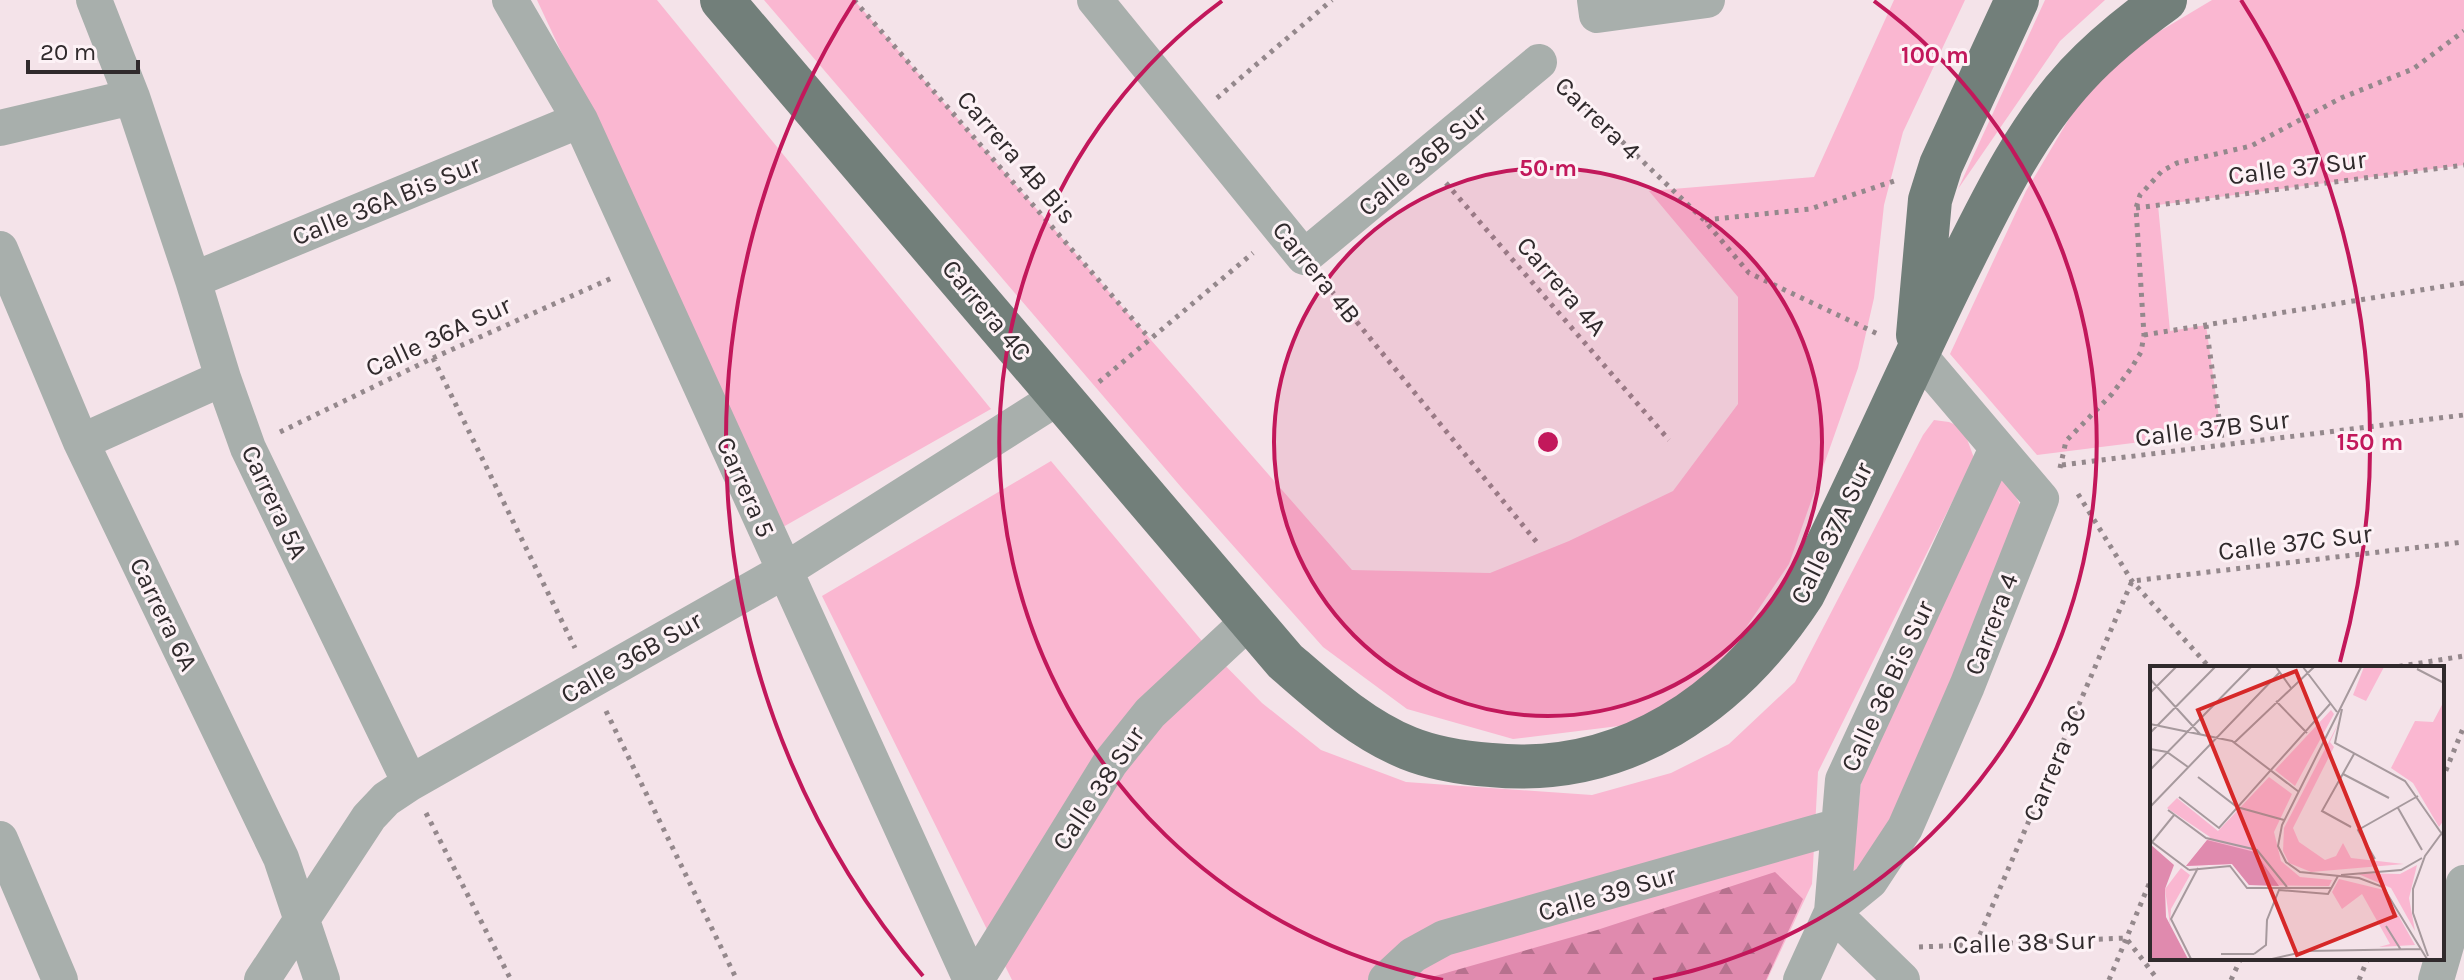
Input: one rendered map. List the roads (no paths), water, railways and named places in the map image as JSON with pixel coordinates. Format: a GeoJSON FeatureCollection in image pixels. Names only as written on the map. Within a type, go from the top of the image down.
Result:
{"type":"FeatureCollection","features":[{"type":"Feature","properties":{"kind":"main road","name":"Carrera 4C"},"geometry":{"type":"LineString","coordinates":[[722,0],[1079,389],[1250,620]]}},
{"type":"Feature","properties":{"kind":"main road"},"geometry":{"type":"LineString","coordinates":[[1902,346],[1930,200],[1941,165],[2017,0]]}},
{"type":"Feature","properties":{"kind":"main road","name":"Calle 37A Sur"},"geometry":{"type":"LineString","coordinates":[[1250,620],[1285,661],[1362,724],[1408,748],[1455,762],[1514,767],[1572,762],[1621,750],[1663,732],[1710,699],[1751,662],[1790,615],[1816,569],[1902,346],[2041,122],[2076,76],[2122,30],[2165,0]]}},
{"type":"Feature","properties":{"kind":"street","name":"Carrera 5A"},"geometry":{"type":"LineString","coordinates":[[94,0],[132,97],[248,448],[410,783]]}},
{"type":"Feature","properties":{"kind":"street","name":"Carrera 5"},"geometry":{"type":"LineString","coordinates":[[510,0],[580,120],[973,980]]}},
{"type":"Feature","properties":{"kind":"street","name":"Carrera 4B"},"geometry":{"type":"LineString","coordinates":[[1095,0],[1304,257]]}},
{"type":"Feature","properties":{"kind":"street"},"geometry":{"type":"LineString","coordinates":[[1596,7],[1707,0]]}},
{"type":"Feature","properties":{"kind":"street","name":"Calle 36B Sur"},"geometry":{"type":"LineString","coordinates":[[1304,257],[1539,62]]}},
{"type":"Feature","properties":{"kind":"street"},"geometry":{"type":"LineString","coordinates":[[0,128],[132,97]]}},
{"type":"Feature","properties":{"kind":"street","name":"Calle 36A Bis Sur"},"geometry":{"type":"LineString","coordinates":[[193,280],[580,120]]}},
{"type":"Feature","properties":{"kind":"street","name":"Carrera 6A"},"geometry":{"type":"LineString","coordinates":[[0,249],[81,442],[281,858],[322,980]]}},
{"type":"Feature","properties":{"kind":"street"},"geometry":{"type":"LineString","coordinates":[[1902,346],[1997,448]]}},
{"type":"Feature","properties":{"kind":"street"},"geometry":{"type":"LineString","coordinates":[[81,442],[223,378]]}},
{"type":"Feature","properties":{"kind":"street","name":"Calle 36B Sur"},"geometry":{"type":"LineString","coordinates":[[262,980],[369,817],[386,799],[784,571],[1079,389]]}},
{"type":"Feature","properties":{"kind":"street","name":"Carrera 4"},"geometry":{"type":"LineString","coordinates":[[1832,912],[1870,881],[1905,828],[2055,489],[1997,448]]}},
{"type":"Feature","properties":{"kind":"street","name":"Calle 36 Bis Sur"},"geometry":{"type":"LineString","coordinates":[[1801,980],[1832,912],[1843,780],[1997,448]]}},
{"type":"Feature","properties":{"kind":"street","name":"Calle 38 Sur"},"geometry":{"type":"LineString","coordinates":[[973,980],[1110,763],[1150,713],[1250,620]]}},
{"type":"Feature","properties":{"kind":"street","name":"Calle 39 Sur"},"geometry":{"type":"LineString","coordinates":[[1386,980],[1413,955],[1444,938],[1839,826]]}},
{"type":"Feature","properties":{"kind":"street"},"geometry":{"type":"LineString","coordinates":[[0,839],[60,980]]}},
{"type":"Feature","properties":{"kind":"street"},"geometry":{"type":"LineString","coordinates":[[2444,952],[2464,883]]}},
{"type":"Feature","properties":{"kind":"street"},"geometry":{"type":"LineString","coordinates":[[1832,912],[1902,980]]}},
{"type":"Feature","properties":{"kind":"street"},"geometry":{"type":"LineString","coordinates":[[2436,980],[2442,960]]}}]}
